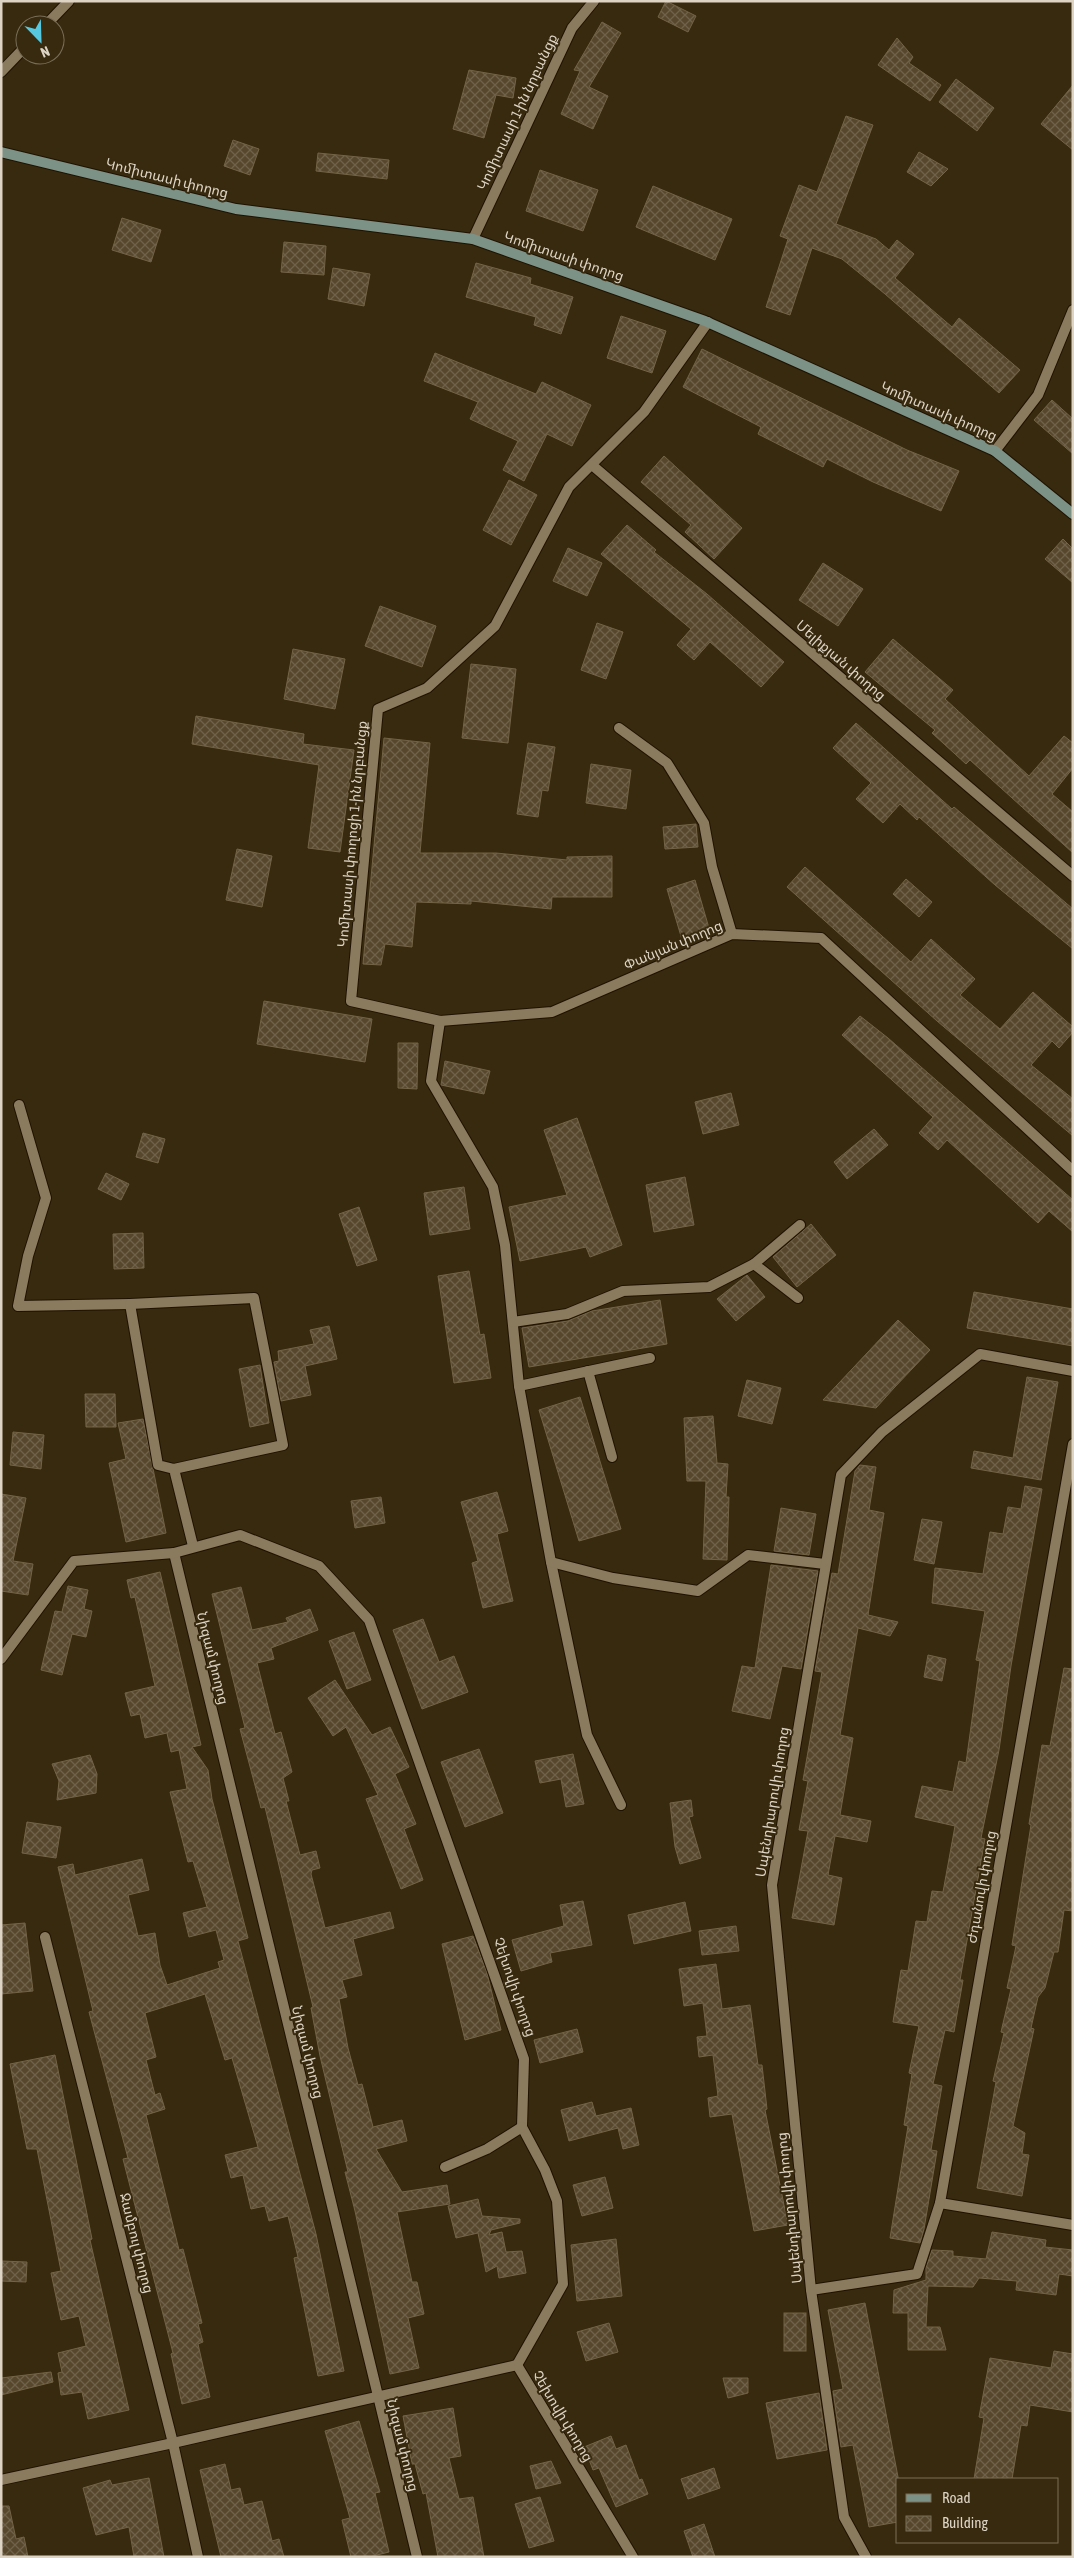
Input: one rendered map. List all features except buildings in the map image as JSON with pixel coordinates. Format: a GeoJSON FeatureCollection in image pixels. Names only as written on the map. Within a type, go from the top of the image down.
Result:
{"type":"FeatureCollection","features":[{"type":"Feature","properties":{"kind":"main road","name":"Կոմիտասի փողոց"},"geometry":{"type":"LineString","coordinates":[[1,152],[236,209],[473,239],[708,322],[995,451],[1073,514]]}},
{"type":"Feature","properties":{"kind":"street"},"geometry":{"type":"LineString","coordinates":[[56,15],[69,1]]}},
{"type":"Feature","properties":{"kind":"street","name":"Կոմիտասի 1-ին նրբանցք"},"geometry":{"type":"LineString","coordinates":[[473,239],[572,28],[594,1]]}},
{"type":"Feature","properties":{"kind":"street"},"geometry":{"type":"LineString","coordinates":[[1,72],[15,57]]}},
{"type":"Feature","properties":{"kind":"street"},"geometry":{"type":"LineString","coordinates":[[995,451],[1038,395],[1073,310]]}},
{"type":"Feature","properties":{"kind":"street","name":"Կոմիտասի փողոցի 1-ին նրբանցք"},"geometry":{"type":"LineString","coordinates":[[351,1002],[378,709],[427,688],[495,626],[569,487],[644,412],[708,322]]}},
{"type":"Feature","properties":{"kind":"street","name":"Մելիքյան փողոց"},"geometry":{"type":"LineString","coordinates":[[592,465],[1073,876]]}},
{"type":"Feature","properties":{"kind":"street"},"geometry":{"type":"LineString","coordinates":[[618,728],[667,763],[704,823],[712,867],[732,934]]}},
{"type":"Feature","properties":{"kind":"street","name":"Փանյան փողոց"},"geometry":{"type":"LineString","coordinates":[[351,1002],[440,1020],[552,1012],[732,934],[821,938],[1073,1171]]}},
{"type":"Feature","properties":{"kind":"street"},"geometry":{"type":"LineString","coordinates":[[440,1020],[431,1081],[493,1187],[505,1244],[519,1386],[551,1562],[587,1735],[621,1805]]}},
{"type":"Feature","properties":{"kind":"street"},"geometry":{"type":"LineString","coordinates":[[19,1105],[46,1198],[28,1256],[18,1306],[130,1304],[254,1298],[283,1445],[174,1469],[158,1465],[130,1304]]}},
{"type":"Feature","properties":{"kind":"street"},"geometry":{"type":"LineString","coordinates":[[513,1322],[567,1314],[623,1291],[710,1286],[754,1264],[800,1225]]}},
{"type":"Feature","properties":{"kind":"street"},"geometry":{"type":"LineString","coordinates":[[754,1264],[798,1298]]}},
{"type":"Feature","properties":{"kind":"street","name":"Սպենդիարովի փողոց"},"geometry":{"type":"LineString","coordinates":[[866,2557],[844,2517],[811,2290],[772,1885],[841,1475],[882,1432],[980,1354],[1073,1371]]}},
{"type":"Feature","properties":{"kind":"street"},"geometry":{"type":"LineString","coordinates":[[519,1386],[650,1358]]}},
{"type":"Feature","properties":{"kind":"street"},"geometry":{"type":"LineString","coordinates":[[588,1371],[612,1457]]}},
{"type":"Feature","properties":{"kind":"street","name":"Ժդանովի փողոց"},"geometry":{"type":"LineString","coordinates":[[811,2290],[917,2274],[940,2203],[1073,1444]]}},
{"type":"Feature","properties":{"kind":"street"},"geometry":{"type":"LineString","coordinates":[[174,1469],[193,1546]]}},
{"type":"Feature","properties":{"kind":"street","name":"Չեխովի փողոց"},"geometry":{"type":"LineString","coordinates":[[1,1659],[74,1561],[174,1553],[193,1546],[240,1535],[319,1566],[369,1620],[500,1983],[524,2059],[522,2127],[545,2170],[558,2201],[562,2284],[517,2365],[633,2557]]}},
{"type":"Feature","properties":{"kind":"street","name":"Նիզամ փողոց"},"geometry":{"type":"LineString","coordinates":[[174,1553],[417,2557]]}},
{"type":"Feature","properties":{"kind":"street"},"geometry":{"type":"LineString","coordinates":[[551,1562],[612,1578],[698,1591],[748,1555],[826,1564]]}},
{"type":"Feature","properties":{"kind":"street","name":"Ջամբուլ փողոց"},"geometry":{"type":"LineString","coordinates":[[45,1937],[173,2443],[198,2557]]}},
{"type":"Feature","properties":{"kind":"street"},"geometry":{"type":"LineString","coordinates":[[445,2167],[487,2149],[522,2127]]}},
{"type":"Feature","properties":{"kind":"street"},"geometry":{"type":"LineString","coordinates":[[940,2203],[1073,2225]]}},
{"type":"Feature","properties":{"kind":"street"},"geometry":{"type":"LineString","coordinates":[[1,2480],[517,2365]]}}]}
